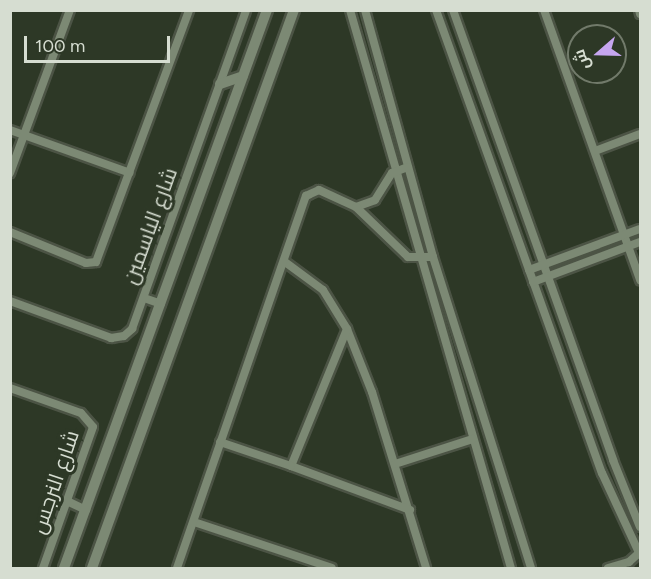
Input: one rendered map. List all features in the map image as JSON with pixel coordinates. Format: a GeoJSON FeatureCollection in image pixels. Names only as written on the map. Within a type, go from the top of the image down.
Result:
{"type":"FeatureCollection","features":[{"type":"Feature","properties":{"kind":"street"},"geometry":{"type":"LineString","coordinates":[[10,173],[70,10]]}},
{"type":"Feature","properties":{"kind":"street"},"geometry":{"type":"LineString","coordinates":[[10,232],[86,263],[96,261],[189,10]]}},
{"type":"Feature","properties":{"kind":"street","name":"شارع الياسمين"},"geometry":{"type":"LineString","coordinates":[[10,301],[118,338],[132,329],[246,10]]}},
{"type":"Feature","properties":{"kind":"street"},"geometry":{"type":"LineString","coordinates":[[64,568],[267,10]]}},
{"type":"Feature","properties":{"kind":"street"},"geometry":{"type":"LineString","coordinates":[[92,568],[294,10]]}},
{"type":"Feature","properties":{"kind":"street"},"geometry":{"type":"LineString","coordinates":[[350,10],[394,172],[510,568]]}},
{"type":"Feature","properties":{"kind":"street"},"geometry":{"type":"LineString","coordinates":[[365,10],[432,257],[531,568]]}},
{"type":"Feature","properties":{"kind":"street"},"geometry":{"type":"LineString","coordinates":[[436,10],[603,473],[640,554],[629,562],[608,568]]}},
{"type":"Feature","properties":{"kind":"street"},"geometry":{"type":"LineString","coordinates":[[453,10],[542,265],[640,527]]}},
{"type":"Feature","properties":{"kind":"street"},"geometry":{"type":"LineString","coordinates":[[544,10],[640,280]]}},
{"type":"Feature","properties":{"kind":"street"},"geometry":{"type":"LineString","coordinates":[[220,84],[243,76]]}},
{"type":"Feature","properties":{"kind":"street"},"geometry":{"type":"LineString","coordinates":[[472,111],[487,107]]}},
{"type":"Feature","properties":{"kind":"street"},"geometry":{"type":"LineString","coordinates":[[10,130],[130,173]]}},
{"type":"Feature","properties":{"kind":"street"},"geometry":{"type":"LineString","coordinates":[[595,151],[640,134]]}},
{"type":"Feature","properties":{"kind":"street"},"geometry":{"type":"LineString","coordinates":[[356,207],[375,200],[394,172],[408,167]]}},
{"type":"Feature","properties":{"kind":"street"},"geometry":{"type":"LineString","coordinates":[[177,568],[309,194],[319,190],[356,207],[404,254],[420,260],[432,257]]}},
{"type":"Feature","properties":{"kind":"street"},"geometry":{"type":"LineString","coordinates":[[529,270],[640,229]]}},
{"type":"Feature","properties":{"kind":"street"},"geometry":{"type":"LineString","coordinates":[[533,282],[640,242]]}},
{"type":"Feature","properties":{"kind":"street"},"geometry":{"type":"LineString","coordinates":[[285,262],[323,290],[348,329],[395,464],[426,568]]}},
{"type":"Feature","properties":{"kind":"street"},"geometry":{"type":"LineString","coordinates":[[144,298],[161,304]]}},
{"type":"Feature","properties":{"kind":"street"},"geometry":{"type":"LineString","coordinates":[[291,466],[348,329]]}},
{"type":"Feature","properties":{"kind":"street","name":"شارع النرجس"},"geometry":{"type":"LineString","coordinates":[[10,387],[81,413],[91,421],[92,436],[43,568]]}},
{"type":"Feature","properties":{"kind":"street"},"geometry":{"type":"LineString","coordinates":[[468,423],[483,418]]}},
{"type":"Feature","properties":{"kind":"street"},"geometry":{"type":"LineString","coordinates":[[395,464],[473,440]]}},
{"type":"Feature","properties":{"kind":"street"},"geometry":{"type":"LineString","coordinates":[[220,442],[410,510]]}},
{"type":"Feature","properties":{"kind":"street"},"geometry":{"type":"LineString","coordinates":[[69,502],[86,510]]}},
{"type":"Feature","properties":{"kind":"street"},"geometry":{"type":"LineString","coordinates":[[194,522],[332,568]]}}]}
